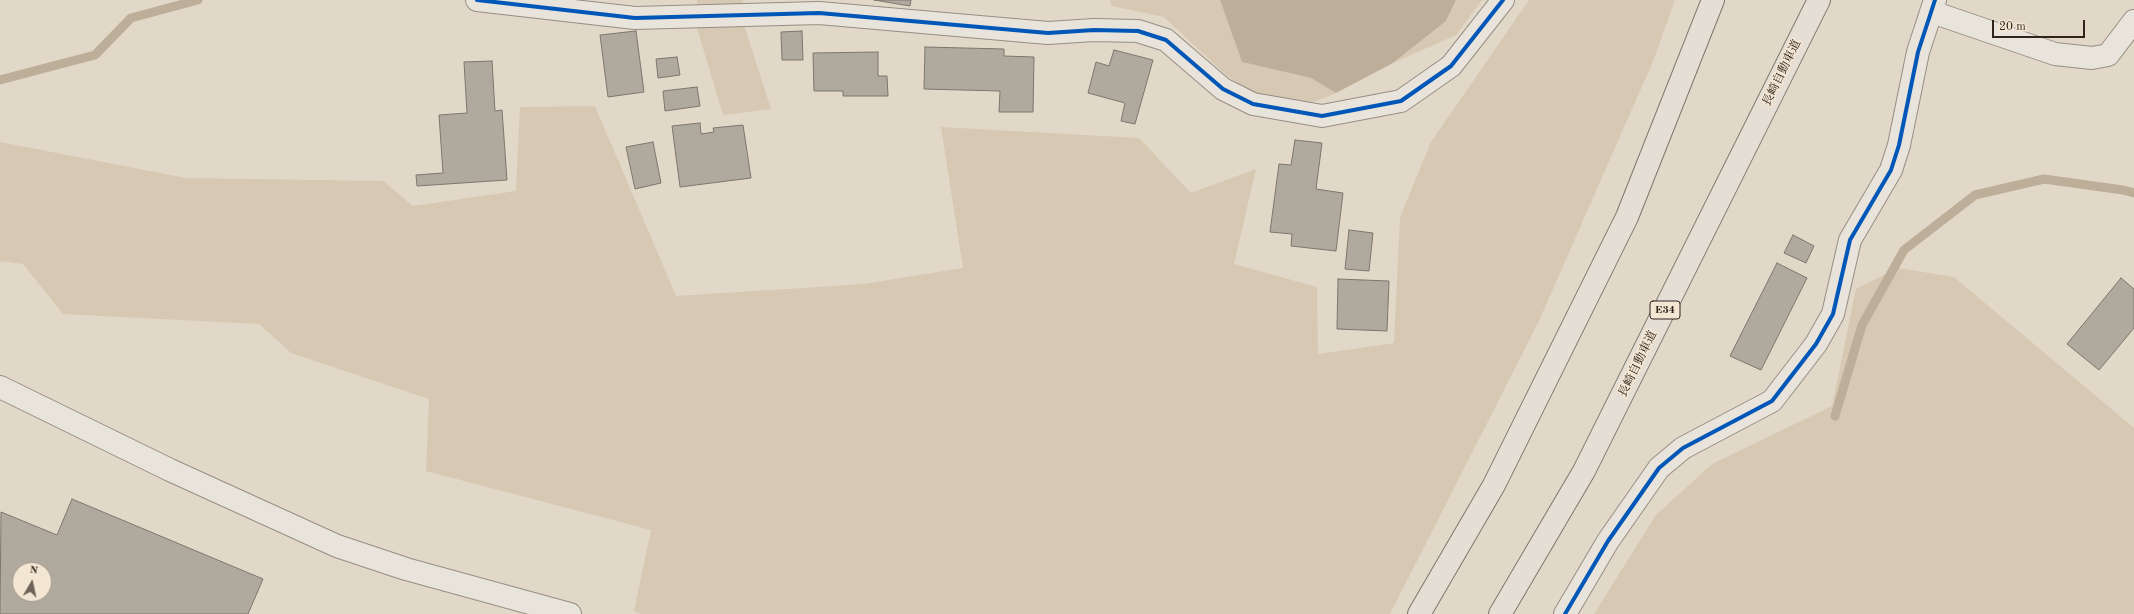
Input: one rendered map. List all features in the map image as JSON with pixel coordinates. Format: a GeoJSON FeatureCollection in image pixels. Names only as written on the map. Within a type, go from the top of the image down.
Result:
{"type":"FeatureCollection","features":[{"type":"Feature","properties":{"kind":"highway"},"geometry":{"type":"LineString","coordinates":[[1419,614],[1494,485],[1627,217],[1713,0]]}},
{"type":"Feature","properties":{"kind":"highway","name":"長崎自動車道"},"geometry":{"type":"LineString","coordinates":[[1500,614],[1584,471],[1819,0]]}},
{"type":"Feature","properties":{"kind":"street"},"geometry":{"type":"LineString","coordinates":[[477,0],[635,18],[819,13],[1048,33],[1094,30],[1138,31],[1166,40],[1223,89],[1253,104],[1322,116],[1401,101],[1451,66],[1503,0]]}},
{"type":"Feature","properties":{"kind":"street"},"geometry":{"type":"LineString","coordinates":[[1565,614],[1608,541],[1659,468],[1682,448],[1772,401],[1816,344],[1833,314],[1850,240],[1890,170],[1899,145],[1918,52],[1933,6],[2055,54],[2092,58],[2108,55],[2134,21]]}},
{"type":"Feature","properties":{"kind":"street"},"geometry":{"type":"LineString","coordinates":[[0,387],[170,470],[337,546],[406,569],[570,614]]}},
{"type":"Feature","properties":{"kind":"shaded area"},"geometry":{"type":"Polygon","coordinates":[[[697,0],[743,0],[744,25],[771,109],[723,115],[697,28],[697,0]]]}},
{"type":"Feature","properties":{"kind":"shaded area"},"geometry":{"type":"Polygon","coordinates":[[[1110,0],[1220,0],[1242,62],[1311,78],[1336,93],[1309,104],[1252,93],[1225,74],[1164,17],[1112,6],[1110,0]]]}},
{"type":"Feature","properties":{"kind":"shaded area"},"geometry":{"type":"Polygon","coordinates":[[[1220,0],[1456,0],[1446,21],[1393,63],[1336,93],[1311,78],[1242,62],[1220,0]]]}},
{"type":"Feature","properties":{"kind":"shaded area"},"geometry":{"type":"Polygon","coordinates":[[[1456,0],[1482,0],[1456,35],[1393,63],[1446,21],[1456,0]]]}},
{"type":"Feature","properties":{"kind":"shaded area"},"geometry":{"type":"Polygon","coordinates":[[[1529,0],[1675,0],[1654,59],[1538,323],[1390,614],[641,614],[634,611],[651,530],[426,471],[429,399],[291,353],[259,324],[63,314],[23,264],[0,261],[0,142],[186,178],[383,181],[413,206],[516,191],[520,107],[595,106],[676,296],[864,284],[963,268],[941,127],[1139,138],[1191,193],[1256,169],[1234,264],[1317,287],[1318,354],[1394,343],[1400,217],[1431,142],[1529,0]]]}},
{"type":"Feature","properties":{"kind":"shaded area"},"geometry":{"type":"Polygon","coordinates":[[[1898,268],[1954,277],[2134,428],[2134,614],[1594,614],[1656,515],[1712,464],[1832,406],[1856,289],[1898,268]]]}},
{"type":"Feature","properties":{"kind":"building"},"geometry":{"type":"Polygon","coordinates":[[[874,0],[911,0],[910,6],[874,0]]]}},
{"type":"Feature","properties":{"kind":"building"},"geometry":{"type":"Polygon","coordinates":[[[636,31],[644,92],[608,97],[600,35],[636,31]]]}},
{"type":"Feature","properties":{"kind":"building"},"geometry":{"type":"Polygon","coordinates":[[[802,31],[803,60],[782,60],[781,32],[802,31]]]}},
{"type":"Feature","properties":{"kind":"building"},"geometry":{"type":"Polygon","coordinates":[[[925,47],[1004,49],[1004,56],[1034,57],[1033,112],[999,112],[1000,91],[924,89],[925,47]]]}},
{"type":"Feature","properties":{"kind":"building"},"geometry":{"type":"Polygon","coordinates":[[[1114,50],[1153,60],[1135,124],[1121,121],[1125,103],[1088,93],[1096,62],[1109,66],[1114,50]]]}},
{"type":"Feature","properties":{"kind":"building"},"geometry":{"type":"Polygon","coordinates":[[[878,52],[878,76],[887,76],[888,96],[843,96],[843,91],[814,91],[813,53],[878,52]]]}},
{"type":"Feature","properties":{"kind":"building"},"geometry":{"type":"Polygon","coordinates":[[[677,57],[680,75],[658,78],[656,59],[677,57]]]}},
{"type":"Feature","properties":{"kind":"building"},"geometry":{"type":"Polygon","coordinates":[[[492,61],[495,111],[502,110],[507,180],[417,186],[416,175],[443,173],[439,115],[467,113],[464,62],[492,61]]]}},
{"type":"Feature","properties":{"kind":"building"},"geometry":{"type":"Polygon","coordinates":[[[697,87],[700,106],[665,111],[663,91],[697,87]]]}},
{"type":"Feature","properties":{"kind":"building"},"geometry":{"type":"Polygon","coordinates":[[[700,123],[701,134],[714,132],[713,128],[743,125],[751,178],[680,187],[672,126],[700,123]]]}},
{"type":"Feature","properties":{"kind":"building"},"geometry":{"type":"Polygon","coordinates":[[[1295,140],[1322,143],[1316,189],[1343,193],[1336,251],[1291,246],[1292,234],[1270,232],[1279,164],[1291,165],[1295,140]]]}},
{"type":"Feature","properties":{"kind":"building"},"geometry":{"type":"Polygon","coordinates":[[[653,142],[661,183],[635,189],[626,147],[653,142]]]}},
{"type":"Feature","properties":{"kind":"building"},"geometry":{"type":"Polygon","coordinates":[[[1349,230],[1373,233],[1369,271],[1345,269],[1349,230]]]}},
{"type":"Feature","properties":{"kind":"building"},"geometry":{"type":"Polygon","coordinates":[[[1793,235],[1814,246],[1806,263],[1784,253],[1793,235]]]}},
{"type":"Feature","properties":{"kind":"building"},"geometry":{"type":"Polygon","coordinates":[[[1777,263],[1807,278],[1761,370],[1730,356],[1777,263]]]}},
{"type":"Feature","properties":{"kind":"building"},"geometry":{"type":"Polygon","coordinates":[[[2121,278],[2134,289],[2134,328],[2099,370],[2067,344],[2121,278]]]}},
{"type":"Feature","properties":{"kind":"building"},"geometry":{"type":"Polygon","coordinates":[[[1338,279],[1389,281],[1387,331],[1337,329],[1338,279]]]}},
{"type":"Feature","properties":{"kind":"building"},"geometry":{"type":"Polygon","coordinates":[[[72,499],[263,579],[248,614],[0,614],[1,512],[57,535],[72,499]]]}},
{"type":"Feature","properties":{"kind":"waterway"},"geometry":{"type":"LineString","coordinates":[[0,80],[95,55],[131,18],[198,0]]}},
{"type":"Feature","properties":{"kind":"waterway"},"geometry":{"type":"LineString","coordinates":[[1835,416],[1862,325],[1904,250],[1975,195],[2044,179],[2123,190],[2134,193]]}},
{"type":"Feature","properties":{"kind":"cycle path"},"geometry":{"type":"LineString","coordinates":[[477,0],[635,18],[819,13],[1048,33],[1094,30],[1138,31],[1166,40],[1223,89],[1253,104],[1322,116],[1401,101],[1451,66],[1503,0]]}},
{"type":"Feature","properties":{"kind":"cycle path"},"geometry":{"type":"LineString","coordinates":[[1565,614],[1608,541],[1659,468],[1683,448],[1772,401],[1816,344],[1833,314],[1850,240],[1891,170],[1899,145],[1918,52],[1935,0]]}}]}
